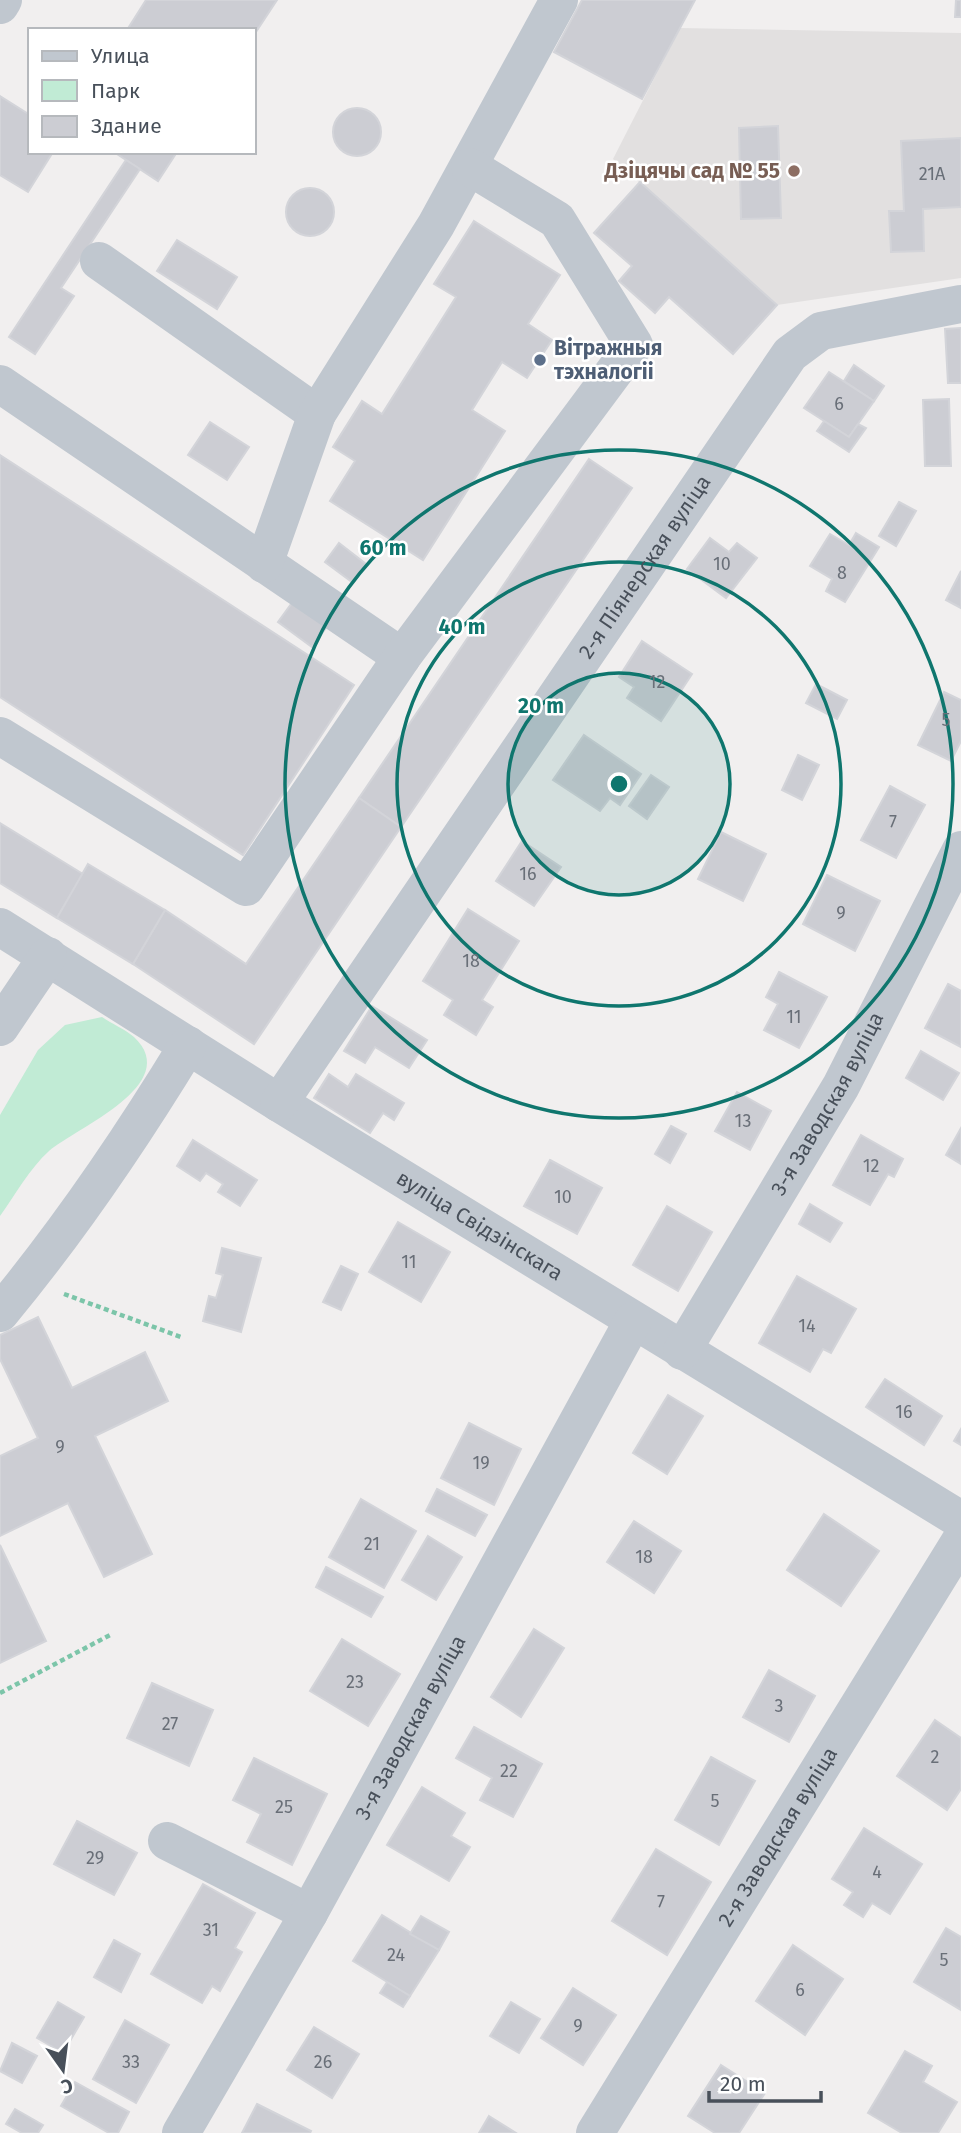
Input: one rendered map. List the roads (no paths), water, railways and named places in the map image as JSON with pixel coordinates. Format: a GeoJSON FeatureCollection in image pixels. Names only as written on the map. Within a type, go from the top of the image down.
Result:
{"type":"FeatureCollection","features":[{"type":"Feature","properties":{"kind":"street"},"geometry":{"type":"LineString","coordinates":[[0,5],[4,0]]}},
{"type":"Feature","properties":{"kind":"street"},"geometry":{"type":"LineString","coordinates":[[264,564],[317,414],[470,167],[559,0]]}},
{"type":"Feature","properties":{"kind":"street"},"geometry":{"type":"LineString","coordinates":[[0,736],[246,887],[402,657],[634,345],[557,220],[470,167]]}},
{"type":"Feature","properties":{"kind":"street"},"geometry":{"type":"LineString","coordinates":[[99,261],[317,414]]}},
{"type":"Feature","properties":{"kind":"street","name":"2-я Піянерская вуліца"},"geometry":{"type":"LineString","coordinates":[[279,1103],[790,354],[821,331],[961,304]]}},
{"type":"Feature","properties":{"kind":"street"},"geometry":{"type":"LineString","coordinates":[[0,384],[402,657]]}},
{"type":"Feature","properties":{"kind":"street","name":"3-я Заводская вуліца"},"geometry":{"type":"LineString","coordinates":[[682,1351],[841,1086],[961,850]]}},
{"type":"Feature","properties":{"kind":"street","name":"вуліца Свідзінскага"},"geometry":{"type":"LineString","coordinates":[[0,927],[632,1321],[961,1520]]}},
{"type":"Feature","properties":{"kind":"street"},"geometry":{"type":"LineString","coordinates":[[0,1027],[48,956]]}},
{"type":"Feature","properties":{"kind":"street"},"geometry":{"type":"LineString","coordinates":[[0,1313],[27,1280],[155,1101],[188,1045]]}},
{"type":"Feature","properties":{"kind":"street","name":"3-я Заводская вуліца"},"geometry":{"type":"LineString","coordinates":[[181,2133],[309,1913],[632,1321]]}},
{"type":"Feature","properties":{"kind":"street","name":"2-я Заводская вуліца"},"geometry":{"type":"LineString","coordinates":[[595,2133],[961,1540]]}},
{"type":"Feature","properties":{"kind":"street"},"geometry":{"type":"LineString","coordinates":[[167,1841],[309,1913]]}},
{"type":"Feature","properties":{"kind":"place","name":"Дзіцячы сад № 55"},"geometry":{"type":"Point","coordinates":[794,171]}},
{"type":"Feature","properties":{"kind":"place","name":"Вітражныя тэхналогіі"},"geometry":{"type":"Point","coordinates":[540,360]}}]}
